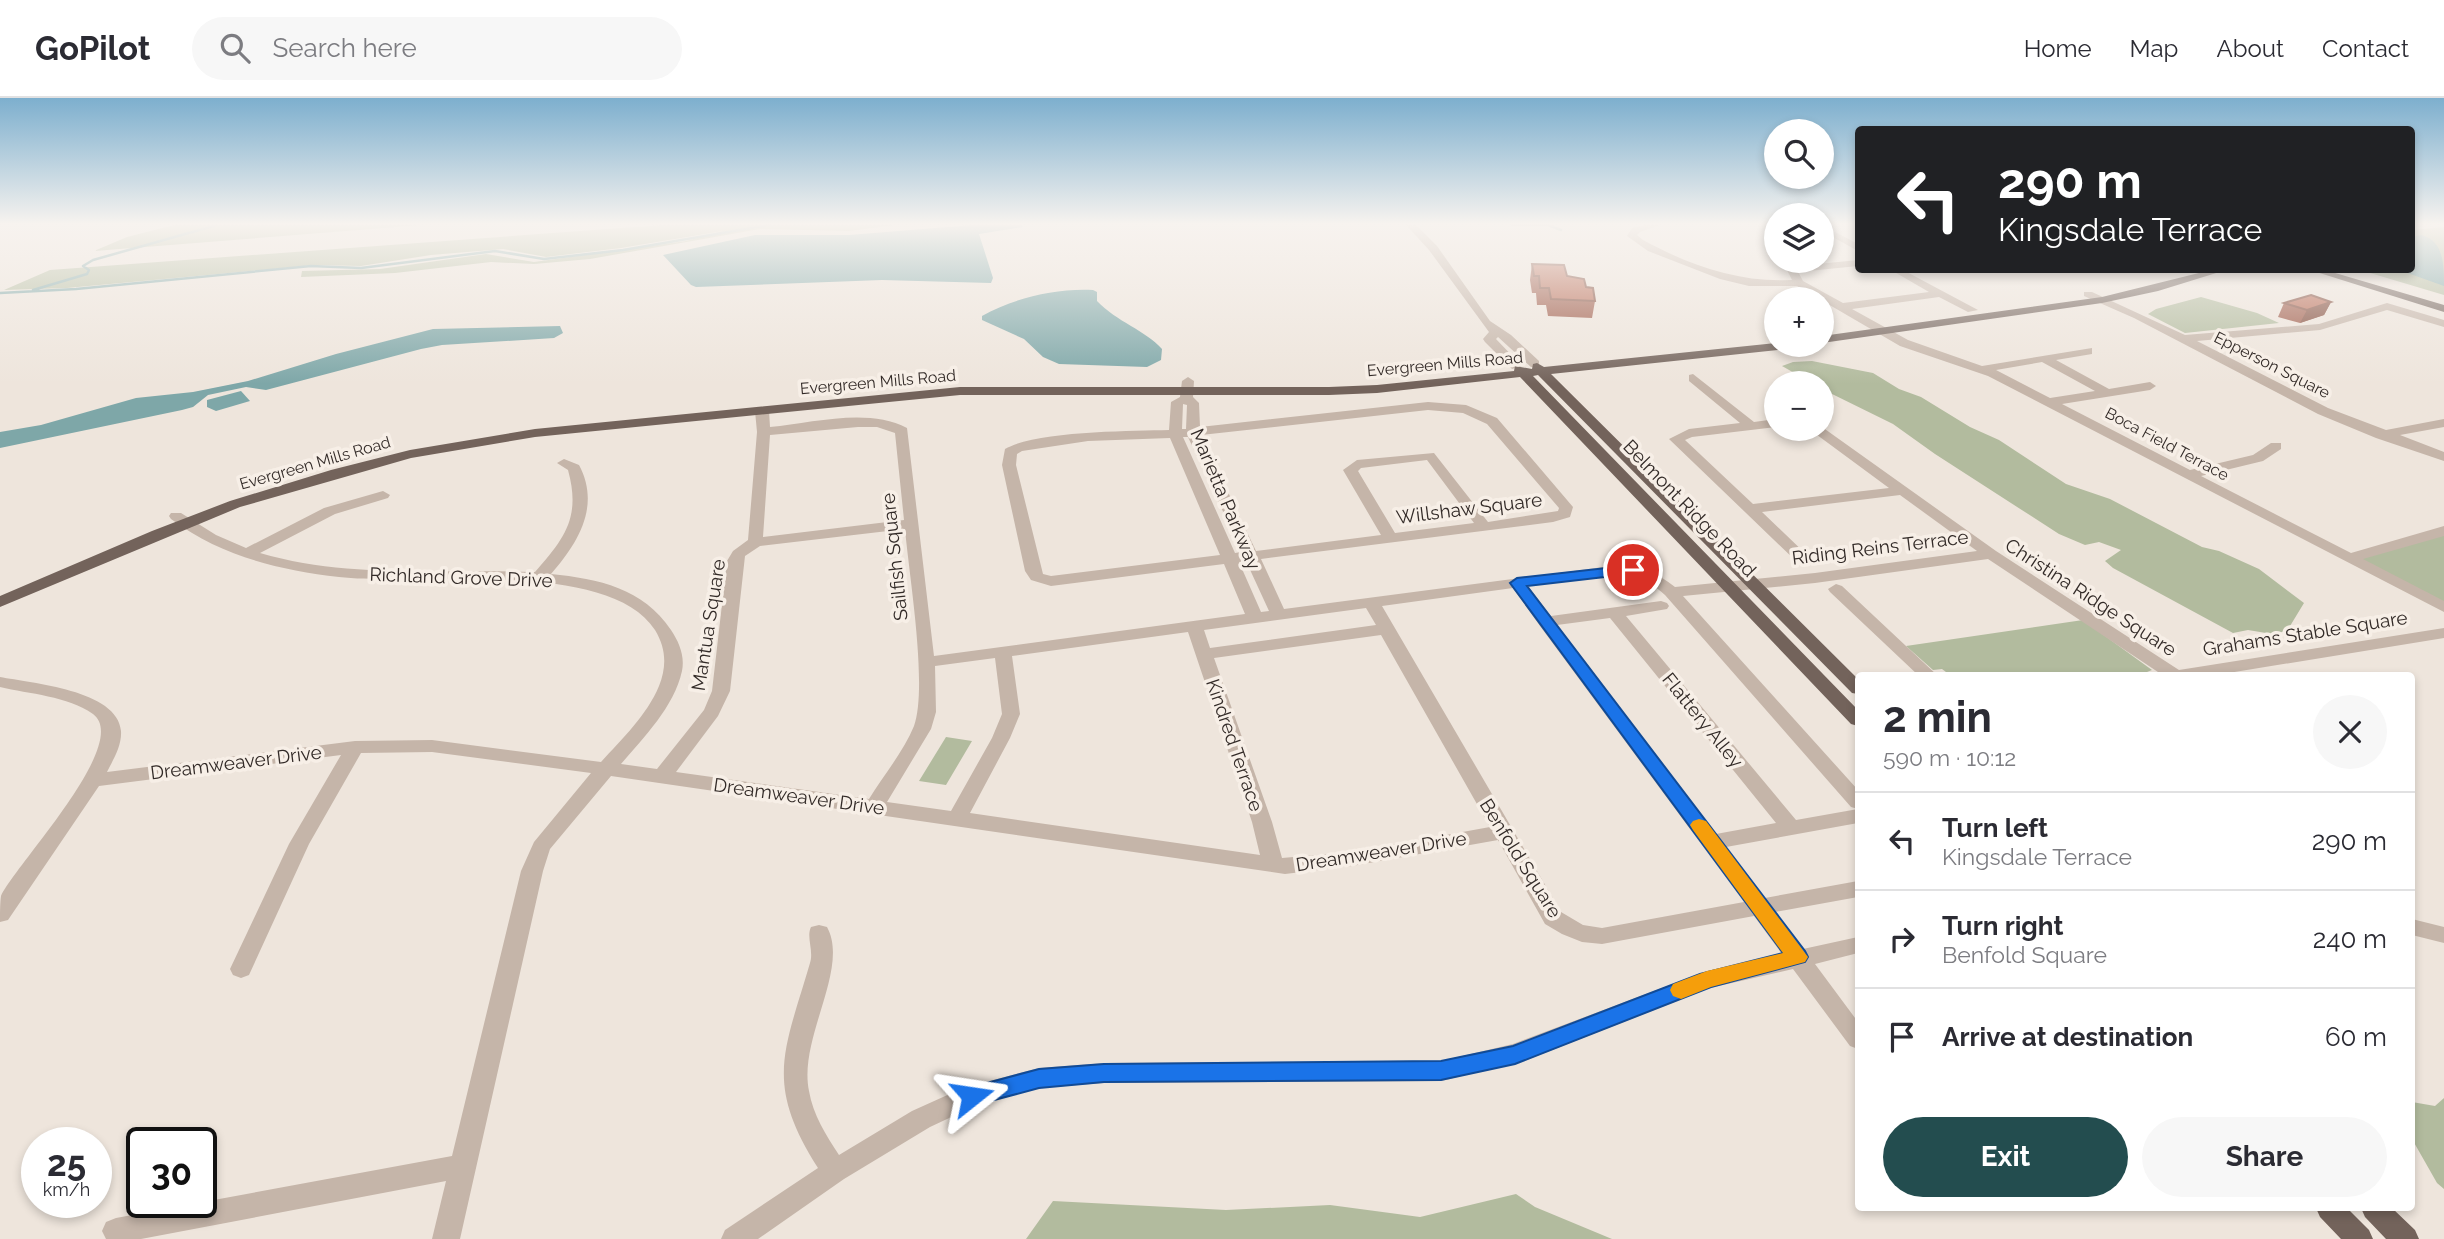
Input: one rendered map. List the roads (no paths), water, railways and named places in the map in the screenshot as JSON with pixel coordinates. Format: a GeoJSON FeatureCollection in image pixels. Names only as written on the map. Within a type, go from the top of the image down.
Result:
{"type":"FeatureCollection","features":[{"type":"Feature","properties":{"kind":"main road"},"geometry":{"type":"LineString","coordinates":[[1834,337],[1972,310],[2088,294],[2152,278]]}},
{"type":"Feature","properties":{"kind":"main road"},"geometry":{"type":"LineString","coordinates":[[1834,330],[1876,328],[2102,300],[2192,278]]}},
{"type":"Feature","properties":{"kind":"main road"},"geometry":{"type":"LineString","coordinates":[[2342,278],[2444,309]]}},
{"type":"Feature","properties":{"kind":"main road"},"geometry":{"type":"LineString","coordinates":[[2374,278],[2444,299]]}},
{"type":"Feature","properties":{"kind":"main road","name":"Evergreen Mills Road"},"geometry":{"type":"LineString","coordinates":[[0,602],[180,519],[293,485],[443,448],[535,433],[973,391],[1356,390],[1764,339]]}},
{"type":"Feature","properties":{"kind":"main road","name":"Evergreen Mills Road"},"geometry":{"type":"LineString","coordinates":[[1530,369],[1764,347]]}},
{"type":"Feature","properties":{"kind":"main road","name":"Belmont Ridge Road"},"geometry":{"type":"LineString","coordinates":[[1530,369],[1855,686]]}},
{"type":"Feature","properties":{"kind":"main road","name":"Belmont Ridge Road"},"geometry":{"type":"LineString","coordinates":[[1530,369],[1728,586],[1855,717]]}},
{"type":"Feature","properties":{"kind":"main road","name":"Evergreen Mills Road"},"geometry":{"type":"LineString","coordinates":[[0,590],[254,488],[336,463],[432,441],[506,428],[954,383],[1029,380],[1187,390]]}},
{"type":"Feature","properties":{"kind":"main road"},"geometry":{"type":"LineString","coordinates":[[2332,1211],[2359,1239]]}},
{"type":"Feature","properties":{"kind":"main road"},"geometry":{"type":"LineString","coordinates":[[2377,1211],[2405,1239]]}},
{"type":"Feature","properties":{"kind":"street","name":"Belmont Ridge Road"},"geometry":{"type":"LineString","coordinates":[[1454,278],[1479,315],[1496,332],[1507,337],[1530,369]]}},
{"type":"Feature","properties":{"kind":"street"},"geometry":{"type":"LineString","coordinates":[[1729,278],[1763,284],[1799,283],[1796,278]]}},
{"type":"Feature","properties":{"kind":"street"},"geometry":{"type":"LineString","coordinates":[[1911,278],[1972,310]]}},
{"type":"Feature","properties":{"kind":"street","name":"Boca Field Terrace"},"geometry":{"type":"LineString","coordinates":[[1799,283],[1904,344],[1983,369],[2444,607]]}},
{"type":"Feature","properties":{"kind":"street"},"geometry":{"type":"LineString","coordinates":[[1840,307],[1939,294]]}},
{"type":"Feature","properties":{"kind":"street","name":"Epperson Square"},"geometry":{"type":"LineString","coordinates":[[2088,294],[2184,339],[2311,405],[2381,435],[2444,457]]}},
{"type":"Feature","properties":{"kind":"street"},"geometry":{"type":"LineString","coordinates":[[2184,339],[2320,327],[2387,306],[2444,324]]}},
{"type":"Feature","properties":{"kind":"street","name":"Belmont Ridge Road"},"geometry":{"type":"LineString","coordinates":[[1496,332],[1489,339],[1530,369]]}},
{"type":"Feature","properties":{"kind":"street"},"geometry":{"type":"LineString","coordinates":[[1983,369],[2088,351]]}},
{"type":"Feature","properties":{"kind":"street"},"geometry":{"type":"LineString","coordinates":[[2043,358],[2108,393]]}},
{"type":"Feature","properties":{"kind":"street"},"geometry":{"type":"LineString","coordinates":[[1693,378],[1751,426]]}},
{"type":"Feature","properties":{"kind":"street"},"geometry":{"type":"LineString","coordinates":[[2049,402],[2150,386]]}},
{"type":"Feature","properties":{"kind":"street","name":"Marietta Parkway"},"geometry":{"type":"LineString","coordinates":[[1255,618],[1175,435],[1177,402],[1187,390],[1193,403],[1193,432],[1279,615]]}},
{"type":"Feature","properties":{"kind":"street","name":"Willshaw Square"},"geometry":{"type":"LineString","coordinates":[[1428,406],[1466,409],[1492,421],[1567,510],[1565,514],[1553,518],[1051,580],[1038,577],[1033,571],[1009,465],[1010,452],[1027,445],[1063,440],[1175,435],[1428,406]]}},
{"type":"Feature","properties":{"kind":"street"},"geometry":{"type":"LineString","coordinates":[[762,411],[764,432],[756,542],[911,524]]}},
{"type":"Feature","properties":{"kind":"street","name":"Sailfish Square"},"geometry":{"type":"LineString","coordinates":[[764,432],[877,421],[898,426],[902,431],[926,662],[927,712],[922,729],[874,807]]}},
{"type":"Feature","properties":{"kind":"street"},"geometry":{"type":"LineString","coordinates":[[2381,435],[2444,423]]}},
{"type":"Feature","properties":{"kind":"street"},"geometry":{"type":"LineString","coordinates":[[1764,424],[1689,432],[1676,439],[1802,558]]}},
{"type":"Feature","properties":{"kind":"street","name":"Christina Ridge Square"},"geometry":{"type":"LineString","coordinates":[[1832,441],[1984,550],[2169,672]]}},
{"type":"Feature","properties":{"kind":"street"},"geometry":{"type":"LineString","coordinates":[[2187,475],[2258,458],[2276,446]]}},
{"type":"Feature","properties":{"kind":"street"},"geometry":{"type":"LineString","coordinates":[[1390,537],[1349,470],[1357,464],[1429,456],[1484,526]]}},
{"type":"Feature","properties":{"kind":"street"},"geometry":{"type":"LineString","coordinates":[[539,578],[576,532],[581,514],[582,496],[578,479],[574,468],[564,463]]}},
{"type":"Feature","properties":{"kind":"street"},"geometry":{"type":"LineString","coordinates":[[1750,509],[1900,491]]}},
{"type":"Feature","properties":{"kind":"street"},"geometry":{"type":"LineString","coordinates":[[247,554],[334,508],[360,498],[383,495]]}},
{"type":"Feature","properties":{"kind":"street","name":"Richland Grove Drive"},"geometry":{"type":"LineString","coordinates":[[180,519],[212,542],[274,562],[329,572],[566,580],[627,596],[651,612],[665,630],[673,651],[673,674],[651,715],[541,847],[446,1239]]}},
{"type":"Feature","properties":{"kind":"street"},"geometry":{"type":"LineString","coordinates":[[2349,558],[2444,531]]}},
{"type":"Feature","properties":{"kind":"street","name":"Mantua Square"},"geometry":{"type":"LineString","coordinates":[[662,776],[717,702],[721,691],[735,561],[738,554],[756,542]]}},
{"type":"Feature","properties":{"kind":"street","name":"Riding Reins Terrace"},"geometry":{"type":"LineString","coordinates":[[1546,622],[1615,613],[1728,586],[1815,578],[1984,550]]}},
{"type":"Feature","properties":{"kind":"street"},"geometry":{"type":"LineString","coordinates":[[926,662],[1633,570],[1658,580],[1666,599],[1855,799]]}},
{"type":"Feature","properties":{"kind":"street"},"geometry":{"type":"LineString","coordinates":[[1517,583],[1855,1035]]}},
{"type":"Feature","properties":{"kind":"street"},"geometry":{"type":"LineString","coordinates":[[1836,589],[1926,672]]}},
{"type":"Feature","properties":{"kind":"street","name":"Benfold Square"},"geometry":{"type":"LineString","coordinates":[[1371,602],[1553,918],[1576,932],[1602,936],[1855,890]]}},
{"type":"Feature","properties":{"kind":"street","name":"Flattery Alley"},"geometry":{"type":"LineString","coordinates":[[1615,613],[1791,828]]}},
{"type":"Feature","properties":{"kind":"street","name":"Kindred Terrace"},"geometry":{"type":"LineString","coordinates":[[1194,626],[1262,822],[1273,864]]}},
{"type":"Feature","properties":{"kind":"street"},"geometry":{"type":"LineString","coordinates":[[1204,654],[1385,629]]}},
{"type":"Feature","properties":{"kind":"street","name":"Grahams Stable Square"},"geometry":{"type":"LineString","coordinates":[[2193,672],[2444,632]]}},
{"type":"Feature","properties":{"kind":"street"},"geometry":{"type":"LineString","coordinates":[[957,818],[1001,738],[1011,714],[1003,652]]}},
{"type":"Feature","properties":{"kind":"street"},"geometry":{"type":"LineString","coordinates":[[0,682],[83,700],[101,711],[109,720],[112,732],[109,748],[93,780],[0,914]]}},
{"type":"Feature","properties":{"kind":"street","name":"Dreamweaver Drive"},"geometry":{"type":"LineString","coordinates":[[93,780],[355,747],[432,746],[606,768],[1273,864],[1313,864],[1503,832]]}},
{"type":"Feature","properties":{"kind":"street"},"geometry":{"type":"LineString","coordinates":[[241,969],[298,845],[355,747]]}},
{"type":"Feature","properties":{"kind":"street"},"geometry":{"type":"LineString","coordinates":[[1712,842],[1855,817]]}},
{"type":"Feature","properties":{"kind":"street"},"geometry":{"type":"LineString","coordinates":[[2415,928],[2444,935]]}},
{"type":"Feature","properties":{"kind":"street"},"geometry":{"type":"LineString","coordinates":[[818,933],[824,958],[794,1056],[795,1087],[809,1132],[835,1171]]}},
{"type":"Feature","properties":{"kind":"street"},"geometry":{"type":"LineString","coordinates":[[735,1239],[835,1171],[931,1115],[972,1096],[1039,1079],[1104,1073],[1441,1070],[1515,1054],[1707,980],[1855,946]]}},
{"type":"Feature","properties":{"kind":"street"},"geometry":{"type":"LineString","coordinates":[[117,1231],[463,1166]]}},
{"type":"Feature","properties":{"kind":"water"},"geometry":{"type":"Polygon","coordinates":[[[685,278],[993,278],[991,283],[882,280],[696,287],[685,278]]]}},
{"type":"Feature","properties":{"kind":"water"},"geometry":{"type":"Polygon","coordinates":[[[2422,278],[2444,278],[2444,286],[2422,278]]]}},
{"type":"Feature","properties":{"kind":"water"},"geometry":{"type":"Polygon","coordinates":[[[1065,291],[1097,292],[1097,301],[1105,308],[1162,349],[1161,360],[1147,367],[1059,364],[1043,357],[1024,339],[982,320],[982,316],[1021,299],[1065,291]]]}},
{"type":"Feature","properties":{"kind":"water"},"geometry":{"type":"Polygon","coordinates":[[[560,326],[563,333],[554,338],[442,345],[421,349],[266,390],[246,387],[208,395],[193,407],[182,410],[0,448],[0,432],[41,425],[136,398],[193,392],[248,381],[336,354],[433,329],[560,326]]]}},
{"type":"Feature","properties":{"kind":"water"},"geometry":{"type":"Polygon","coordinates":[[[241,391],[250,401],[216,411],[207,407],[207,400],[241,391]]]}},
{"type":"Feature","properties":{"kind":"waterway"},"geometry":{"type":"LineString","coordinates":[[33,290],[73,278]]}},
{"type":"Feature","properties":{"kind":"waterway"},"geometry":{"type":"LineString","coordinates":[[0,293],[186,278]]}}]}
